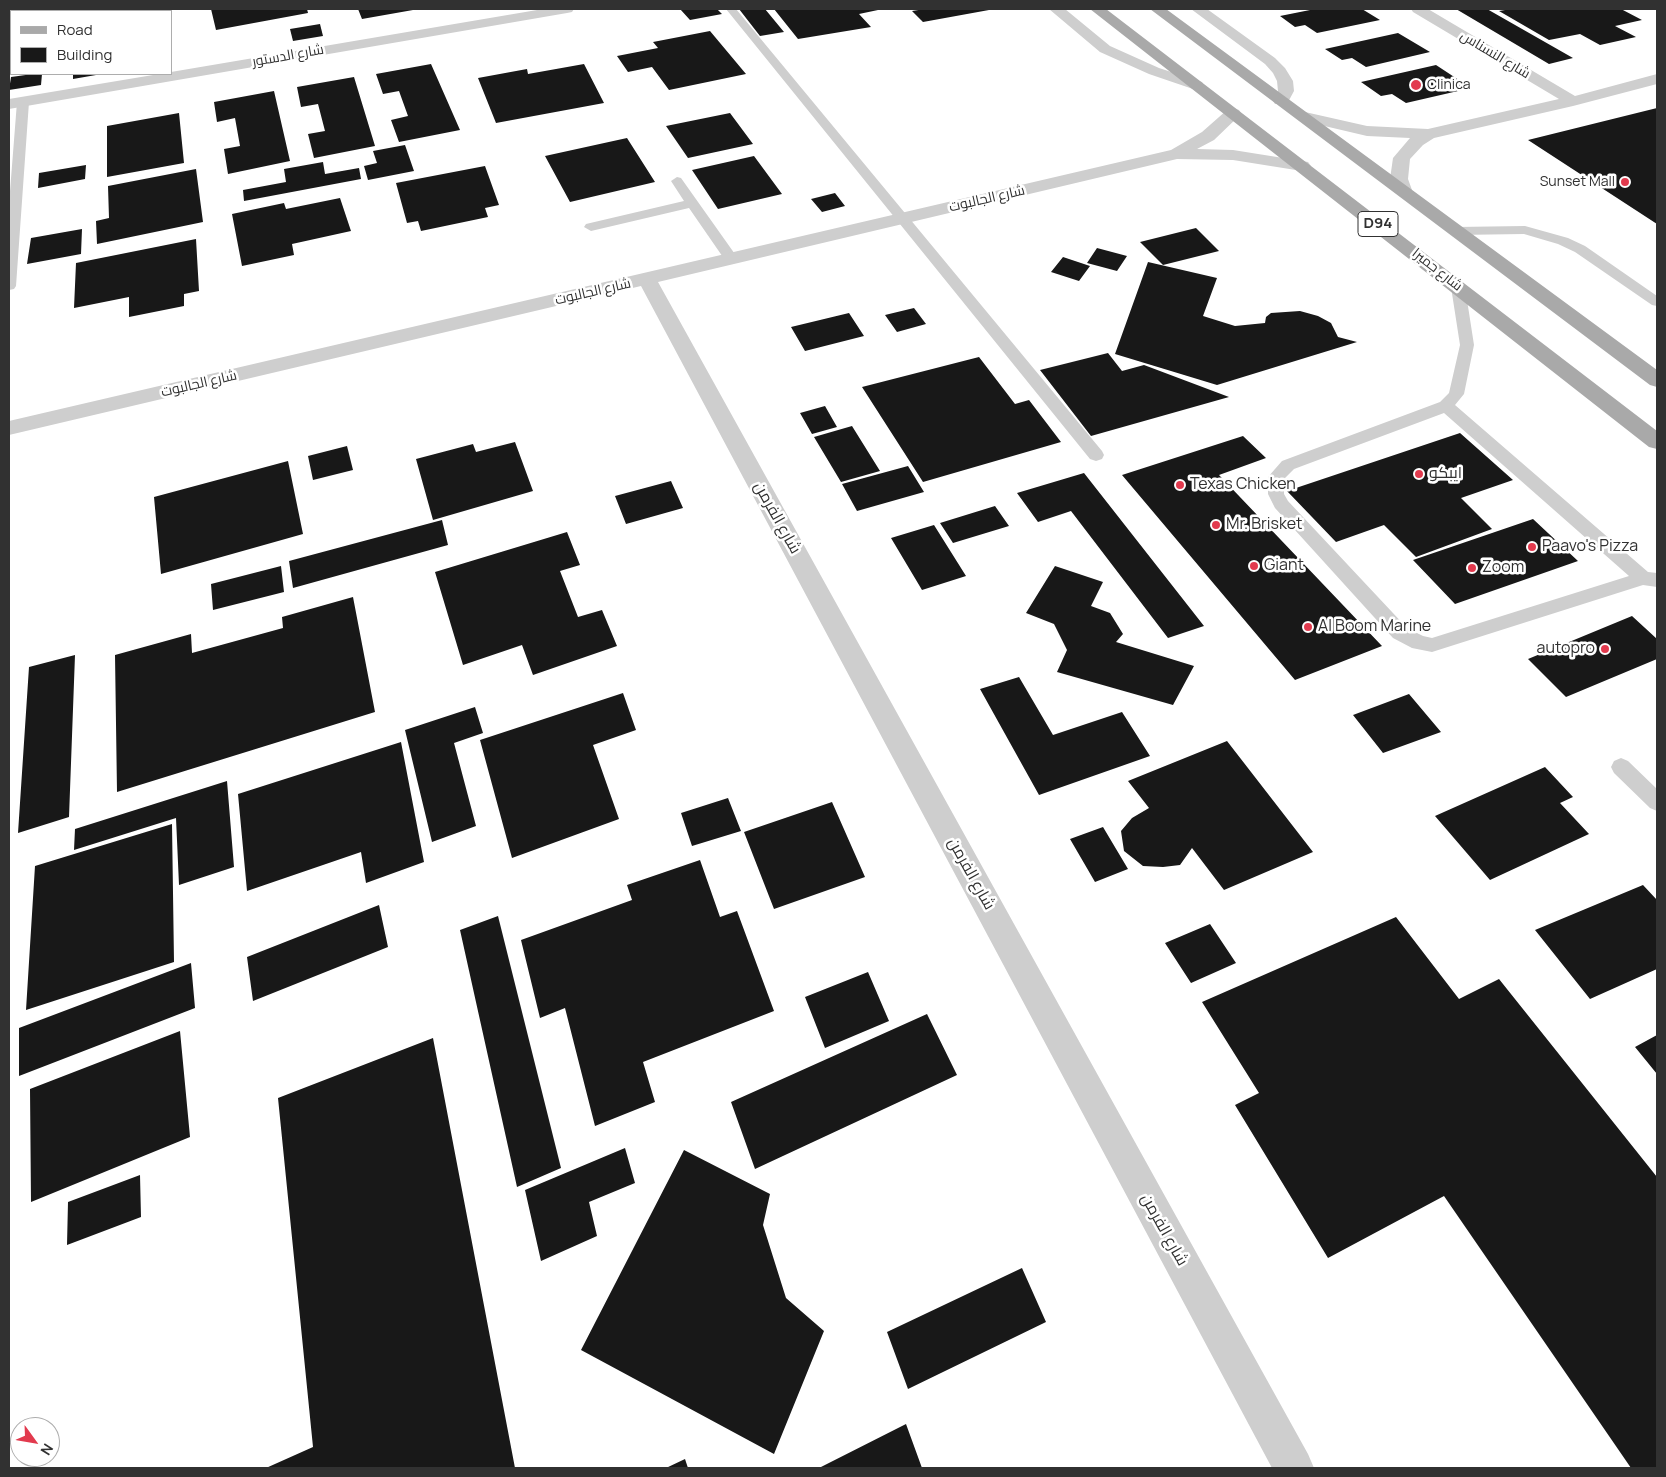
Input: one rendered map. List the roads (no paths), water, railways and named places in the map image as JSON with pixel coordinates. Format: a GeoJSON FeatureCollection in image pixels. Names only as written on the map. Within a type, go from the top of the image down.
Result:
{"type":"FeatureCollection","features":[{"type":"Feature","properties":{"kind":"main road","name":"شارع جميرا"},"geometry":{"type":"LineString","coordinates":[[1097,9],[1234,113],[1657,442]]}},
{"type":"Feature","properties":{"kind":"main road","name":"D94"},"geometry":{"type":"LineString","coordinates":[[1157,9],[1657,380]]}},
{"type":"Feature","properties":{"kind":"street","name":"شارع الدستور"},"geometry":{"type":"LineString","coordinates":[[16,103],[567,9]]}},
{"type":"Feature","properties":{"kind":"street"},"geometry":{"type":"LineString","coordinates":[[1056,9],[1105,49],[1154,71],[1196,85]]}},
{"type":"Feature","properties":{"kind":"street"},"geometry":{"type":"LineString","coordinates":[[1198,9],[1270,61],[1280,71],[1285,81],[1286,91],[1281,101]]}},
{"type":"Feature","properties":{"kind":"street","name":"شارع النسناس"},"geometry":{"type":"LineString","coordinates":[[1418,9],[1573,101]]}},
{"type":"Feature","properties":{"kind":"street"},"geometry":{"type":"LineString","coordinates":[[1305,118],[1366,131],[1428,134],[1573,101],[1657,79]]}},
{"type":"Feature","properties":{"kind":"street","name":"شارع الجالبوت"},"geometry":{"type":"LineString","coordinates":[[1177,154],[1208,136],[1234,113]]}},
{"type":"Feature","properties":{"kind":"street"},"geometry":{"type":"LineString","coordinates":[[1402,190],[1399,179],[1402,158],[1417,141],[1428,134]]}},
{"type":"Feature","properties":{"kind":"street","name":"شارع الجالبوت"},"geometry":{"type":"LineString","coordinates":[[9,428],[647,280],[1177,154],[1233,155],[1302,166]]}},
{"type":"Feature","properties":{"kind":"street","name":"شارع الفرمن"},"geometry":{"type":"LineString","coordinates":[[647,280],[1294,1468]]}},
{"type":"Feature","properties":{"kind":"lane"},"geometry":{"type":"LineString","coordinates":[[731,9],[1096,456]]}},
{"type":"Feature","properties":{"kind":"lane"},"geometry":{"type":"LineString","coordinates":[[9,286],[16,103]]}},
{"type":"Feature","properties":{"kind":"lane"},"geometry":{"type":"LineString","coordinates":[[677,182],[732,260]]}},
{"type":"Feature","properties":{"kind":"lane"},"geometry":{"type":"LineString","coordinates":[[591,227],[692,203]]}},
{"type":"Feature","properties":{"kind":"lane"},"geometry":{"type":"LineString","coordinates":[[1456,231],[1525,230],[1563,241],[1580,250],[1657,302]]}},
{"type":"Feature","properties":{"kind":"lane"},"geometry":{"type":"LineString","coordinates":[[1458,287],[1467,344],[1456,394],[1446,406],[1288,465],[1276,477],[1276,494],[1281,504],[1400,633],[1419,643],[1432,645],[1650,579]]}},
{"type":"Feature","properties":{"kind":"lane"},"geometry":{"type":"LineString","coordinates":[[1446,406],[1650,579]]}},
{"type":"Feature","properties":{"kind":"lane"},"geometry":{"type":"LineString","coordinates":[[1622,767],[1657,802]]}},
{"type":"Feature","properties":{"kind":"place","name":"Clinica"},"geometry":{"type":"Point","coordinates":[1416,85]}},
{"type":"Feature","properties":{"kind":"place","name":"Sunset Mall"},"geometry":{"type":"Point","coordinates":[1625,182]}},
{"type":"Feature","properties":{"kind":"place","name":"ايبكو"},"geometry":{"type":"Point","coordinates":[1419,474]}},
{"type":"Feature","properties":{"kind":"place","name":"Texas Chicken"},"geometry":{"type":"Point","coordinates":[1180,485]}},
{"type":"Feature","properties":{"kind":"place","name":"Mr. Brisket"},"geometry":{"type":"Point","coordinates":[1216,525]}},
{"type":"Feature","properties":{"kind":"place","name":"Paavo's Pizza"},"geometry":{"type":"Point","coordinates":[1532,547]}},
{"type":"Feature","properties":{"kind":"place","name":"Giant"},"geometry":{"type":"Point","coordinates":[1254,566]}},
{"type":"Feature","properties":{"kind":"place","name":"Zoom"},"geometry":{"type":"Point","coordinates":[1472,568]}},
{"type":"Feature","properties":{"kind":"place","name":"Al Boom Marine"},"geometry":{"type":"Point","coordinates":[1308,627]}},
{"type":"Feature","properties":{"kind":"place","name":"autopro"},"geometry":{"type":"Point","coordinates":[1605,649]}}]}
